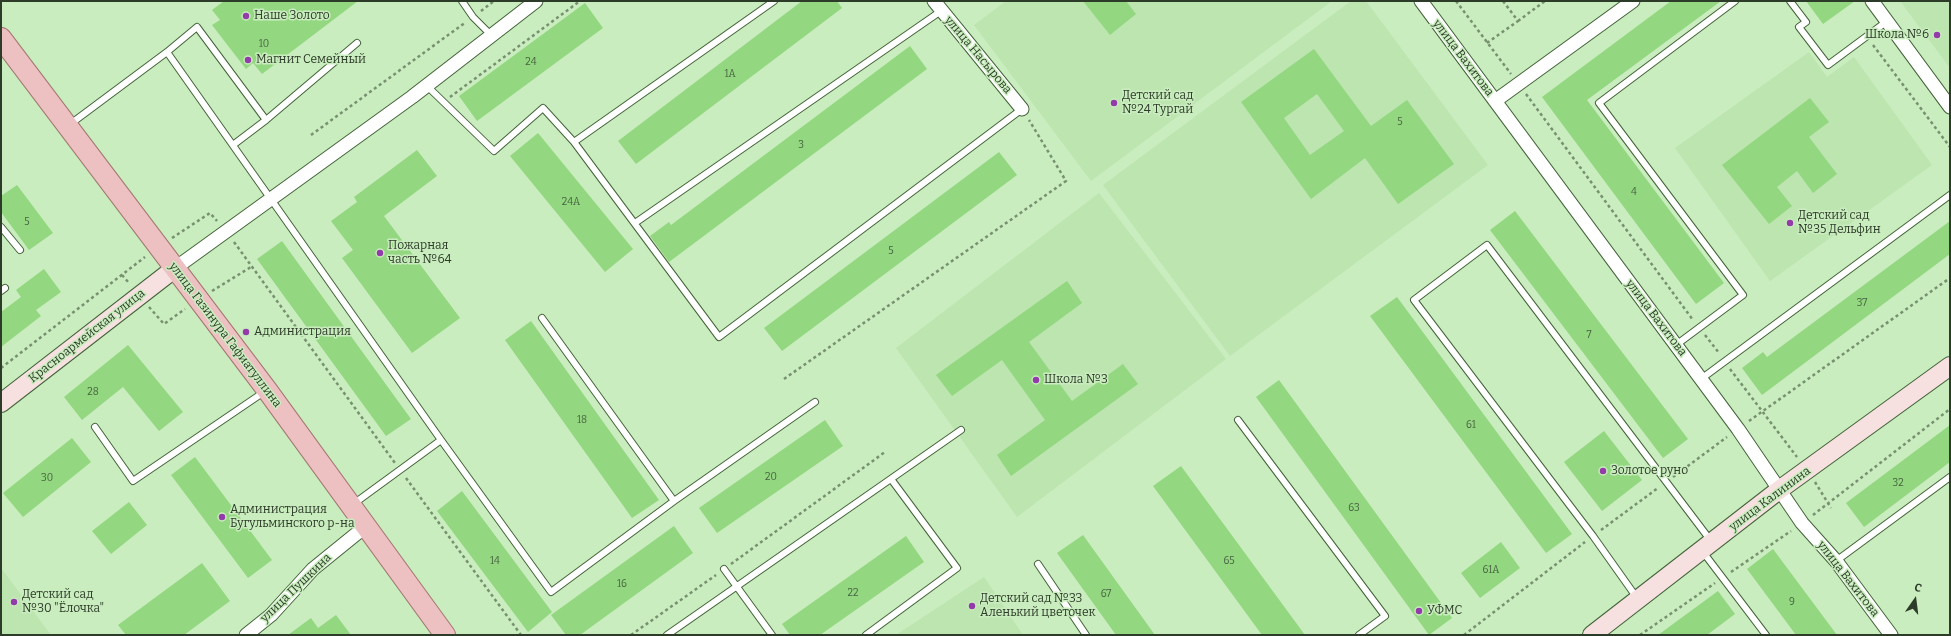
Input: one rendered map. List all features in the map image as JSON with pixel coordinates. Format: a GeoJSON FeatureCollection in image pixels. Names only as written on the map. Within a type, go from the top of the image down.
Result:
{"type":"FeatureCollection","features":[{"type":"Feature","properties":{"kind":"main road","name":"улица Газинура Гафиатуллина"},"geometry":{"type":"LineString","coordinates":[[1,38],[159,246],[174,269],[267,390],[445,635]]}},
{"type":"Feature","properties":{"kind":"street"},"geometry":{"type":"LineString","coordinates":[[174,269],[427,86],[536,1]]}},
{"type":"Feature","properties":{"kind":"street","name":"улица Вахитова"},"geometry":{"type":"LineString","coordinates":[[1421,1],[1738,429],[1802,523],[1836,561],[1891,635]]}},
{"type":"Feature","properties":{"kind":"street"},"geometry":{"type":"LineString","coordinates":[[1495,101],[1633,1]]}},
{"type":"Feature","properties":{"kind":"street"},"geometry":{"type":"LineString","coordinates":[[1872,1],[1950,107]]}},
{"type":"Feature","properties":{"kind":"street","name":"улица Насырова"},"geometry":{"type":"LineString","coordinates":[[937,6],[1022,109]]}},
{"type":"Feature","properties":{"kind":"street","name":"Красноармейская улица"},"geometry":{"type":"LineString","coordinates":[[2,401],[174,269]]}},
{"type":"Feature","properties":{"kind":"street","name":"улица Калинина"},"geometry":{"type":"LineString","coordinates":[[1592,635],[1639,601],[1779,490],[1950,366]]}},
{"type":"Feature","properties":{"kind":"street","name":"улица Пушкина"},"geometry":{"type":"LineString","coordinates":[[246,635],[271,615],[313,569],[366,526]]}},
{"type":"Feature","properties":{"kind":"lane"},"geometry":{"type":"LineString","coordinates":[[462,1],[473,17],[492,36]]}},
{"type":"Feature","properties":{"kind":"lane"},"geometry":{"type":"LineString","coordinates":[[574,142],[774,1]]}},
{"type":"Feature","properties":{"kind":"lane"},"geometry":{"type":"LineString","coordinates":[[1676,345],[1743,295],[1599,103],[1735,1]]}},
{"type":"Feature","properties":{"kind":"lane"},"geometry":{"type":"LineString","coordinates":[[1790,1],[1806,22],[1799,27],[1828,65],[1886,22]]}},
{"type":"Feature","properties":{"kind":"lane"},"geometry":{"type":"LineString","coordinates":[[634,223],[937,6]]}},
{"type":"Feature","properties":{"kind":"lane"},"geometry":{"type":"LineString","coordinates":[[68,126],[167,52],[197,27],[266,120]]}},
{"type":"Feature","properties":{"kind":"lane"},"geometry":{"type":"LineString","coordinates":[[233,145],[266,120],[357,43]]}},
{"type":"Feature","properties":{"kind":"lane"},"geometry":{"type":"LineString","coordinates":[[167,52],[440,440],[551,592],[674,501],[816,402]]}},
{"type":"Feature","properties":{"kind":"lane"},"geometry":{"type":"LineString","coordinates":[[427,86],[442,103],[494,151],[543,108],[574,142],[719,337],[1022,109]]}},
{"type":"Feature","properties":{"kind":"lane"},"geometry":{"type":"LineString","coordinates":[[1701,379],[1950,195]]}},
{"type":"Feature","properties":{"kind":"lane"},"geometry":{"type":"LineString","coordinates":[[1,227],[20,250]]}},
{"type":"Feature","properties":{"kind":"lane"},"geometry":{"type":"LineString","coordinates":[[1639,601],[1593,536],[1414,300],[1487,245],[1666,482],[1766,635]]}},
{"type":"Feature","properties":{"kind":"lane"},"geometry":{"type":"LineString","coordinates":[[542,318],[674,501]]}},
{"type":"Feature","properties":{"kind":"lane"},"geometry":{"type":"LineString","coordinates":[[95,427],[133,481],[267,390]]}},
{"type":"Feature","properties":{"kind":"lane"},"geometry":{"type":"LineString","coordinates":[[1238,420],[1385,616],[1359,635]]}},
{"type":"Feature","properties":{"kind":"lane"},"geometry":{"type":"LineString","coordinates":[[667,635],[961,430]]}},
{"type":"Feature","properties":{"kind":"lane"},"geometry":{"type":"LineString","coordinates":[[351,506],[440,440]]}},
{"type":"Feature","properties":{"kind":"lane"},"geometry":{"type":"LineString","coordinates":[[1836,561],[1950,477]]}},
{"type":"Feature","properties":{"kind":"lane"},"geometry":{"type":"LineString","coordinates":[[866,635],[957,568],[891,478]]}},
{"type":"Feature","properties":{"kind":"lane"},"geometry":{"type":"LineString","coordinates":[[1038,564],[1086,635]]}},
{"type":"Feature","properties":{"kind":"lane"},"geometry":{"type":"LineString","coordinates":[[724,569],[772,635]]}},
{"type":"Feature","properties":{"kind":"path"},"geometry":{"type":"LineString","coordinates":[[311,135],[494,1]]}},
{"type":"Feature","properties":{"kind":"path"},"geometry":{"type":"LineString","coordinates":[[442,103],[580,1]]}},
{"type":"Feature","properties":{"kind":"path"},"geometry":{"type":"LineString","coordinates":[[1456,1],[1762,412],[1808,470],[1831,508]]}},
{"type":"Feature","properties":{"kind":"path"},"geometry":{"type":"LineString","coordinates":[[1503,1],[1518,21]]}},
{"type":"Feature","properties":{"kind":"path"},"geometry":{"type":"LineString","coordinates":[[1487,43],[1545,1]]}},
{"type":"Feature","properties":{"kind":"path"},"geometry":{"type":"LineString","coordinates":[[1869,40],[1950,147]]}},
{"type":"Feature","properties":{"kind":"path"},"geometry":{"type":"LineString","coordinates":[[784,379],[1066,181],[1022,109]]}},
{"type":"Feature","properties":{"kind":"path"},"geometry":{"type":"LineString","coordinates":[[1,368],[159,246],[210,213],[226,231],[521,635]]}},
{"type":"Feature","properties":{"kind":"path"},"geometry":{"type":"LineString","coordinates":[[1464,635],[1593,536],[1738,429],[1950,278]]}},
{"type":"Feature","properties":{"kind":"path"},"geometry":{"type":"LineString","coordinates":[[1802,523],[1950,409]]}},
{"type":"Feature","properties":{"kind":"path"},"geometry":{"type":"LineString","coordinates":[[631,635],[884,452]]}},
{"type":"Feature","properties":{"kind":"shaded area","name":"Детский сад №24 Тургай"},"geometry":{"type":"Polygon","coordinates":[[[1006,1],[1332,1],[1091,181],[974,25],[1006,1]]]}},
{"type":"Feature","properties":{"kind":"shaded area"},"geometry":{"type":"Polygon","coordinates":[[[1351,1],[1366,1],[1488,165],[1230,356],[1103,185],[1351,1]]]}},
{"type":"Feature","properties":{"kind":"shaded area","name":"Школа №6"},"geometry":{"type":"Polygon","coordinates":[[[1900,1],[1950,1],[1950,68],[1900,1]]]}},
{"type":"Feature","properties":{"kind":"shaded area","name":"Детский сад №35 Дельфин"},"geometry":{"type":"Polygon","coordinates":[[[1809,52],[1827,77],[1854,57],[1932,165],[1770,281],[1675,148],[1809,52]]]}},
{"type":"Feature","properties":{"kind":"shaded area"},"geometry":{"type":"Polygon","coordinates":[[[1099,193],[1226,359],[1017,517],[896,348],[1099,193]]]}},
{"type":"Feature","properties":{"kind":"shaded area","name":"Детский сад №30 \"Ёлочка\""},"geometry":{"type":"Polygon","coordinates":[[[1,568],[51,635],[1,635],[1,568]]]}},
{"type":"Feature","properties":{"kind":"shaded area","name":"Детский сад №33 Аленький цветочек"},"geometry":{"type":"Polygon","coordinates":[[[984,577],[1023,635],[896,635],[984,577]]]}},
{"type":"Feature","properties":{"kind":"building"},"geometry":{"type":"Polygon","coordinates":[[[224,1],[358,1],[262,74],[253,63],[246,69],[212,25],[220,20],[212,10],[224,1]]]}},
{"type":"Feature","properties":{"kind":"building"},"geometry":{"type":"Polygon","coordinates":[[[802,1],[837,1],[842,8],[636,164],[618,141],[802,1]]]}},
{"type":"Feature","properties":{"kind":"building"},"geometry":{"type":"Polygon","coordinates":[[[1083,1],[1126,1],[1136,14],[1110,35],[1083,1]]]}},
{"type":"Feature","properties":{"kind":"building"},"geometry":{"type":"Polygon","coordinates":[[[1671,1],[1721,1],[1587,100],[1724,283],[1696,304],[1542,97],[1671,1]]]}},
{"type":"Feature","properties":{"kind":"building"},"geometry":{"type":"Polygon","coordinates":[[[1806,1],[1855,1],[1823,24],[1806,1]]]}},
{"type":"Feature","properties":{"kind":"building"},"geometry":{"type":"Polygon","coordinates":[[[585,3],[603,28],[477,121],[459,96],[585,3]]]}},
{"type":"Feature","properties":{"kind":"building"},"geometry":{"type":"Polygon","coordinates":[[[910,46],[927,69],[669,262],[650,236],[669,222],[671,225],[910,46]]]}},
{"type":"Feature","properties":{"kind":"building"},"geometry":{"type":"Polygon","coordinates":[[[1314,49],[1371,126],[1407,100],[1454,164],[1398,204],[1365,158],[1311,199],[1241,102],[1314,49]],[[1317,94],[1284,118],[1310,155],[1344,131],[1317,94]]]}},
{"type":"Feature","properties":{"kind":"building"},"geometry":{"type":"Polygon","coordinates":[[[1810,98],[1829,122],[1809,137],[1837,174],[1813,193],[1797,171],[1777,187],[1792,206],[1769,224],[1722,165],[1810,98]]]}},
{"type":"Feature","properties":{"kind":"building"},"geometry":{"type":"Polygon","coordinates":[[[538,133],[633,249],[605,272],[510,156],[538,133]]]}},
{"type":"Feature","properties":{"kind":"building","name":"Пожарная часть №64"},"geometry":{"type":"Polygon","coordinates":[[[417,150],[437,176],[384,216],[460,318],[412,353],[342,258],[353,250],[331,221],[357,202],[354,197],[417,150]]]}},
{"type":"Feature","properties":{"kind":"building"},"geometry":{"type":"Polygon","coordinates":[[[999,152],[1017,175],[782,351],[764,328],[999,152]]]}},
{"type":"Feature","properties":{"kind":"building"},"geometry":{"type":"Polygon","coordinates":[[[17,185],[53,233],[29,250],[1,212],[1,196],[17,185]]]}},
{"type":"Feature","properties":{"kind":"building"},"geometry":{"type":"Polygon","coordinates":[[[1515,211],[1688,439],[1663,458],[1490,230],[1515,211]]]}},
{"type":"Feature","properties":{"kind":"building"},"geometry":{"type":"Polygon","coordinates":[[[1950,221],[1950,254],[1762,395],[1742,368],[1763,352],[1767,357],[1950,221]]]}},
{"type":"Feature","properties":{"kind":"building"},"geometry":{"type":"Polygon","coordinates":[[[282,241],[411,419],[386,436],[257,259],[282,241]]]}},
{"type":"Feature","properties":{"kind":"building"},"geometry":{"type":"Polygon","coordinates":[[[44,269],[61,292],[36,310],[41,316],[1,347],[1,312],[21,297],[16,290],[44,269]]]}},
{"type":"Feature","properties":{"kind":"building","name":"Школа №3"},"geometry":{"type":"Polygon","coordinates":[[[1067,281],[1082,303],[1029,342],[1072,401],[1123,364],[1138,384],[1011,476],[997,455],[1045,420],[1002,360],[952,396],[936,375],[1067,281]]]}},
{"type":"Feature","properties":{"kind":"building"},"geometry":{"type":"Polygon","coordinates":[[[1397,297],[1572,534],[1546,553],[1370,316],[1397,297]]]}},
{"type":"Feature","properties":{"kind":"building"},"geometry":{"type":"Polygon","coordinates":[[[531,321],[659,500],[632,518],[505,340],[531,321]]]}},
{"type":"Feature","properties":{"kind":"building"},"geometry":{"type":"Polygon","coordinates":[[[128,345],[183,412],[159,431],[123,387],[82,420],[64,397],[128,345]]]}},
{"type":"Feature","properties":{"kind":"building"},"geometry":{"type":"Polygon","coordinates":[[[1279,380],[1452,618],[1429,635],[1256,397],[1279,380]]]}},
{"type":"Feature","properties":{"kind":"building"},"geometry":{"type":"Polygon","coordinates":[[[825,420],[843,446],[717,533],[699,508],[825,420]]]}},
{"type":"Feature","properties":{"kind":"building"},"geometry":{"type":"Polygon","coordinates":[[[1950,425],[1950,462],[1864,527],[1846,503],[1950,425]]]}},
{"type":"Feature","properties":{"kind":"building","name":"Золотое руно"},"geometry":{"type":"Polygon","coordinates":[[[1604,431],[1642,480],[1602,511],[1564,462],[1604,431]]]}},
{"type":"Feature","properties":{"kind":"building"},"geometry":{"type":"Polygon","coordinates":[[[72,438],[91,462],[23,517],[3,493],[72,438]]]}},
{"type":"Feature","properties":{"kind":"building","name":"Администрация Бугульминского р-на"},"geometry":{"type":"Polygon","coordinates":[[[195,457],[272,560],[248,578],[171,475],[195,457]]]}},
{"type":"Feature","properties":{"kind":"building"},"geometry":{"type":"Polygon","coordinates":[[[1181,466],[1305,635],[1262,635],[1153,486],[1181,466]]]}},
{"type":"Feature","properties":{"kind":"building"},"geometry":{"type":"Polygon","coordinates":[[[462,491],[552,612],[528,632],[437,511],[462,491]]]}},
{"type":"Feature","properties":{"kind":"building"},"geometry":{"type":"Polygon","coordinates":[[[129,502],[147,525],[111,554],[92,531],[129,502]]]}},
{"type":"Feature","properties":{"kind":"building"},"geometry":{"type":"Polygon","coordinates":[[[674,526],[693,553],[580,635],[566,635],[551,615],[674,526]]]}},
{"type":"Feature","properties":{"kind":"building"},"geometry":{"type":"Polygon","coordinates":[[[1083,535],[1155,635],[1116,635],[1057,553],[1083,535]]]}},
{"type":"Feature","properties":{"kind":"building"},"geometry":{"type":"Polygon","coordinates":[[[906,536],[924,562],[820,635],[790,635],[782,624],[906,536]]]}},
{"type":"Feature","properties":{"kind":"building"},"geometry":{"type":"Polygon","coordinates":[[[1501,542],[1520,568],[1480,598],[1461,573],[1501,542]]]}},
{"type":"Feature","properties":{"kind":"building"},"geometry":{"type":"Polygon","coordinates":[[[1773,549],[1837,635],[1796,635],[1747,569],[1773,549]]]}},
{"type":"Feature","properties":{"kind":"building"},"geometry":{"type":"Polygon","coordinates":[[[202,563],[230,601],[184,635],[126,635],[118,625],[202,563]]]}},
{"type":"Feature","properties":{"kind":"building"},"geometry":{"type":"Polygon","coordinates":[[[1718,591],[1735,614],[1707,635],[1658,635],[1718,591]]]}},
{"type":"Feature","properties":{"kind":"building"},"geometry":{"type":"Polygon","coordinates":[[[336,615],[351,635],[288,635],[311,618],[318,628],[336,615]]]}},
{"type":"Feature","properties":{"kind":"place","name":"Наше Золото"},"geometry":{"type":"Point","coordinates":[246,16]}},
{"type":"Feature","properties":{"kind":"place","name":"Школа №6"},"geometry":{"type":"Point","coordinates":[1937,35]}},
{"type":"Feature","properties":{"kind":"place","name":"Магнит Семейный"},"geometry":{"type":"Point","coordinates":[248,60]}},
{"type":"Feature","properties":{"kind":"place","name":"Детский сад №24 Тургай"},"geometry":{"type":"Point","coordinates":[1114,103]}},
{"type":"Feature","properties":{"kind":"place","name":"Детский сад №35 Дельфин"},"geometry":{"type":"Point","coordinates":[1790,223]}},
{"type":"Feature","properties":{"kind":"place","name":"Пожарная часть №64"},"geometry":{"type":"Point","coordinates":[380,253]}},
{"type":"Feature","properties":{"kind":"place","name":"Администрация"},"geometry":{"type":"Point","coordinates":[246,332]}},
{"type":"Feature","properties":{"kind":"place","name":"Школа №3"},"geometry":{"type":"Point","coordinates":[1036,380]}},
{"type":"Feature","properties":{"kind":"place","name":"Золотое руно"},"geometry":{"type":"Point","coordinates":[1603,471]}},
{"type":"Feature","properties":{"kind":"place","name":"Администрация Бугульминского р-на"},"geometry":{"type":"Point","coordinates":[222,517]}},
{"type":"Feature","properties":{"kind":"place","name":"Детский сад №30 \"Ёлочка\""},"geometry":{"type":"Point","coordinates":[14,602]}},
{"type":"Feature","properties":{"kind":"place","name":"Детский сад №33 Аленький цветочек"},"geometry":{"type":"Point","coordinates":[972,606]}},
{"type":"Feature","properties":{"kind":"place","name":"УФМС"},"geometry":{"type":"Point","coordinates":[1419,611]}}]}
